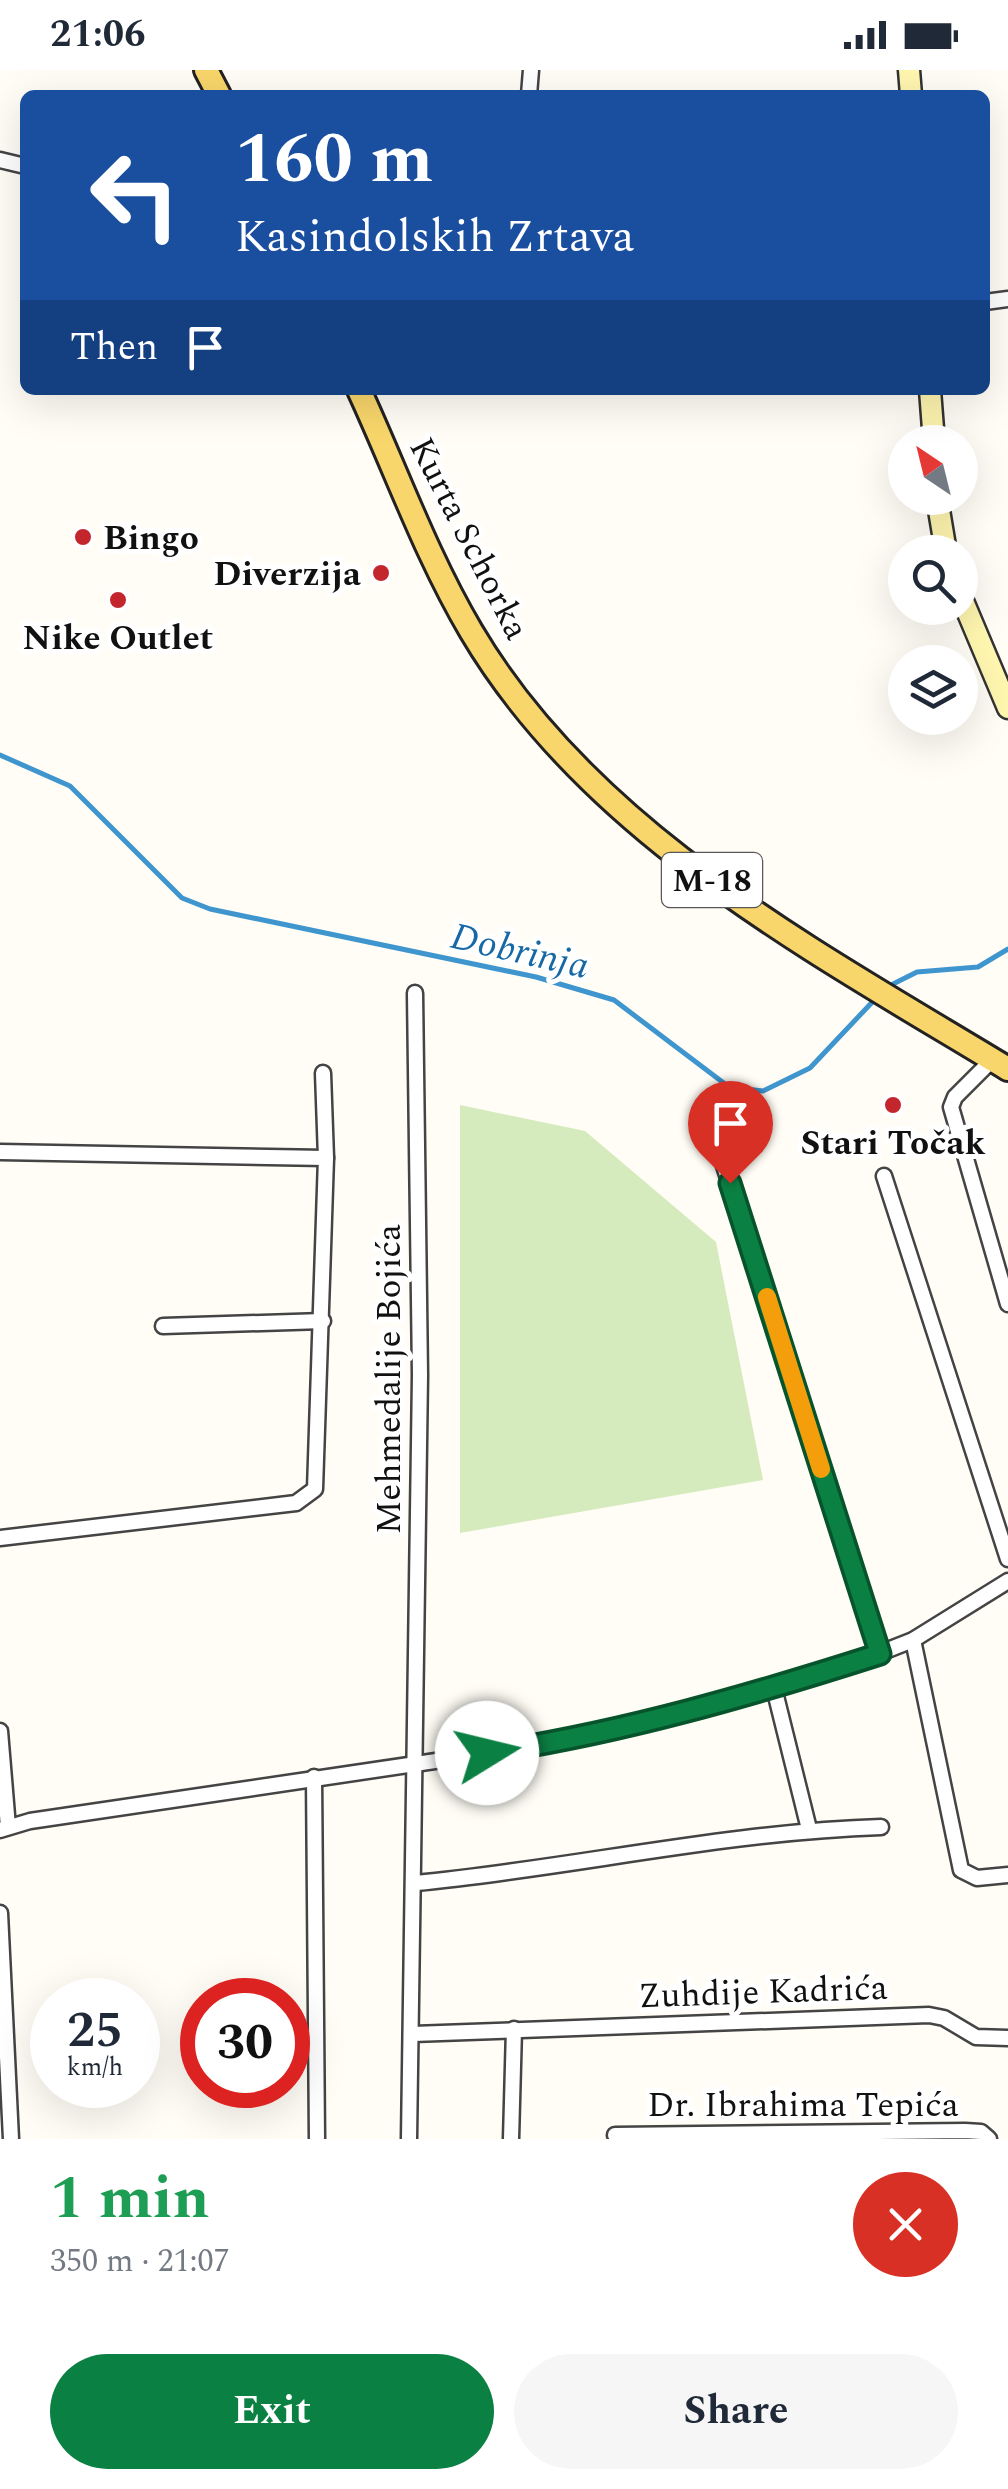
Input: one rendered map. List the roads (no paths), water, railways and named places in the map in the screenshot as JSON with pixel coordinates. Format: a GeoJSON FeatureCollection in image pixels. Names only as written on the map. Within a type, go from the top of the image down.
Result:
{"type":"FeatureCollection","features":[{"type":"Feature","properties":{"kind":"main road","name":"Kurta Schorka"},"geometry":{"type":"LineString","coordinates":[[361,395],[471,631],[532,717],[636,820],[688,862],[841,966],[1000,1064]]}},
{"type":"Feature","properties":{"kind":"street"},"geometry":{"type":"LineString","coordinates":[[930,395],[933,425]]}},
{"type":"Feature","properties":{"kind":"street"},"geometry":{"type":"LineString","coordinates":[[973,625],[1008,708]]}},
{"type":"Feature","properties":{"kind":"street","name":"Mehmedalije Bojića"},"geometry":{"type":"LineString","coordinates":[[416,993],[420,1375],[417,1764]]}},
{"type":"Feature","properties":{"kind":"street"},"geometry":{"type":"LineString","coordinates":[[1000,1064],[955,1097],[951,1107],[1008,1304]]}},
{"type":"Feature","properties":{"kind":"street","name":"Mehmedalije Bojića"},"geometry":{"type":"LineString","coordinates":[[0,1538],[296,1502],[308,1497],[319,1481],[326,1158],[322,1073]]}},
{"type":"Feature","properties":{"kind":"street"},"geometry":{"type":"LineString","coordinates":[[718,1147],[880,1654]]}},
{"type":"Feature","properties":{"kind":"street"},"geometry":{"type":"LineString","coordinates":[[0,1152],[326,1158]]}},
{"type":"Feature","properties":{"kind":"street"},"geometry":{"type":"LineString","coordinates":[[884,1176],[1008,1560]]}},
{"type":"Feature","properties":{"kind":"street","name":"Mehmedalije Bojića"},"geometry":{"type":"LineString","coordinates":[[163,1326],[323,1321]]}},
{"type":"Feature","properties":{"kind":"street"},"geometry":{"type":"LineString","coordinates":[[0,1731],[4,1828],[557,1742],[774,1688],[880,1654],[912,1640],[1008,1580]]}},
{"type":"Feature","properties":{"kind":"street"},"geometry":{"type":"LineString","coordinates":[[912,1640],[961,1870],[977,1878],[1008,1876]]}},
{"type":"Feature","properties":{"kind":"street"},"geometry":{"type":"LineString","coordinates":[[774,1688],[809,1829]]}},
{"type":"Feature","properties":{"kind":"street"},"geometry":{"type":"LineString","coordinates":[[409,2139],[417,1764]]}},
{"type":"Feature","properties":{"kind":"street"},"geometry":{"type":"LineString","coordinates":[[314,1777],[317,2139]]}},
{"type":"Feature","properties":{"kind":"street"},"geometry":{"type":"LineString","coordinates":[[416,1883],[535,1872],[809,1829],[880,1827]]}},
{"type":"Feature","properties":{"kind":"street"},"geometry":{"type":"LineString","coordinates":[[0,1913],[11,2139]]}},
{"type":"Feature","properties":{"kind":"street","name":"Zuhdije Kadrića"},"geometry":{"type":"LineString","coordinates":[[413,2034],[929,2015],[944,2018],[976,2037],[1008,2038]]}},
{"type":"Feature","properties":{"kind":"street"},"geometry":{"type":"LineString","coordinates":[[510,2139],[514,2029]]}},
{"type":"Feature","properties":{"kind":"street","name":"Dr. Ibrahima Tepića"},"geometry":{"type":"LineString","coordinates":[[615,2135],[981,2132],[988,2139]]}},
{"type":"Feature","properties":{"kind":"waterway","name":"Dobrinja"},"geometry":{"type":"LineString","coordinates":[[0,755],[70,786],[182,898],[210,909],[536,977],[614,1000],[729,1087],[763,1091],[810,1068],[878,996]]}},
{"type":"Feature","properties":{"kind":"waterway","name":"Dobrinja"},"geometry":{"type":"LineString","coordinates":[[885,988],[917,972],[978,967],[1008,949]]}},
{"type":"Feature","properties":{"kind":"place","name":"Bingo"},"geometry":{"type":"Point","coordinates":[83,537]}},
{"type":"Feature","properties":{"kind":"place","name":"Diverzija"},"geometry":{"type":"Point","coordinates":[381,573]}},
{"type":"Feature","properties":{"kind":"place","name":"Nike Outlet"},"geometry":{"type":"Point","coordinates":[118,600]}},
{"type":"Feature","properties":{"kind":"place","name":"Stari Točak"},"geometry":{"type":"Point","coordinates":[893,1105]}}]}
